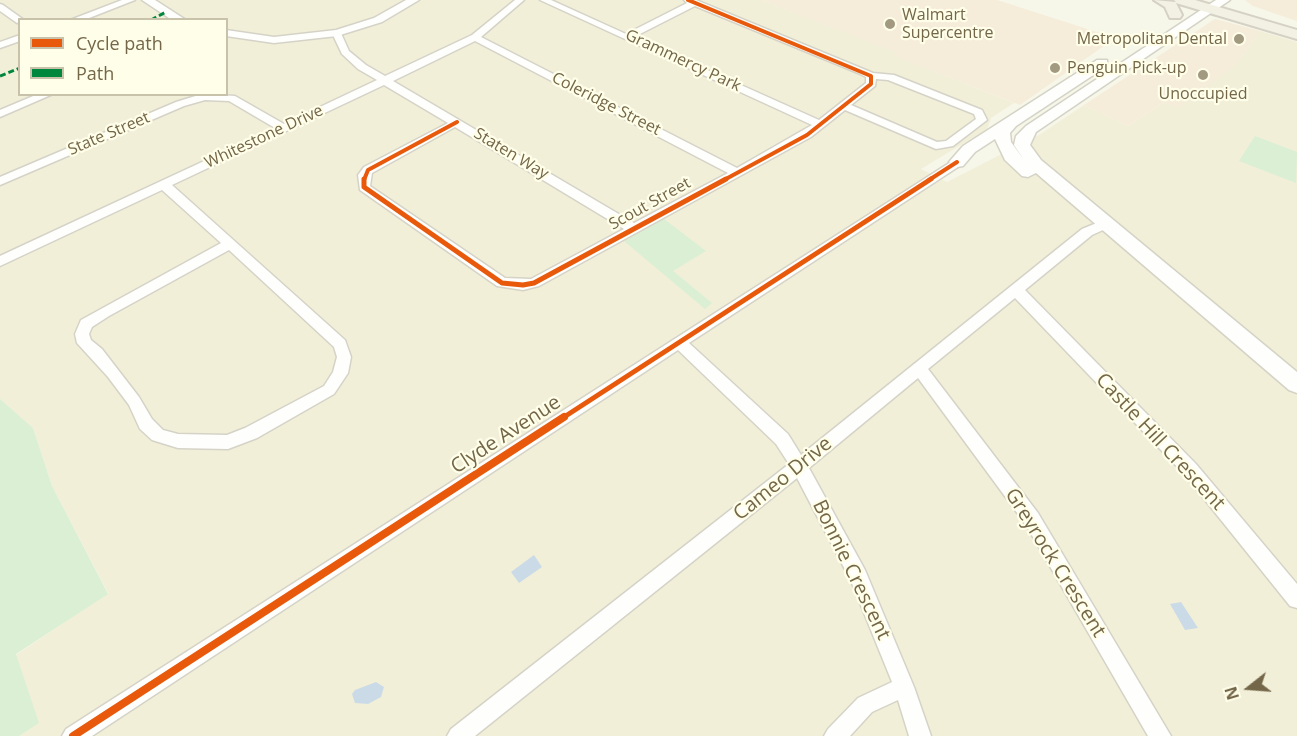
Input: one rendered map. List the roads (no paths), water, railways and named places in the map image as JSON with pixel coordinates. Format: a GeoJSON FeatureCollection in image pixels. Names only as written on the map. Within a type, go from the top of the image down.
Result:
{"type":"FeatureCollection","features":[{"type":"Feature","properties":{"kind":"main road"},"geometry":{"type":"LineString","coordinates":[[1161,0],[1171,5],[1171,18],[1203,2],[1295,29]]}},
{"type":"Feature","properties":{"kind":"main road"},"geometry":{"type":"LineString","coordinates":[[957,162],[969,149],[1009,124],[1076,89],[1203,2]]}},
{"type":"Feature","properties":{"kind":"main road"},"geometry":{"type":"LineString","coordinates":[[1241,3],[1295,29]]}},
{"type":"Feature","properties":{"kind":"main road"},"geometry":{"type":"LineString","coordinates":[[1105,225],[1030,159],[1022,145],[1027,132],[1115,54]]}},
{"type":"Feature","properties":{"kind":"main road"},"geometry":{"type":"LineString","coordinates":[[1009,124],[1002,138],[1008,152],[1018,163]]}},
{"type":"Feature","properties":{"kind":"main road"},"geometry":{"type":"LineString","coordinates":[[957,162],[988,153],[999,154],[1018,163],[1141,253],[1297,384]]}},
{"type":"Feature","properties":{"kind":"street"},"geometry":{"type":"LineString","coordinates":[[80,18],[131,0]]}},
{"type":"Feature","properties":{"kind":"street"},"geometry":{"type":"LineString","coordinates":[[147,0],[178,18]]}},
{"type":"Feature","properties":{"kind":"street"},"geometry":{"type":"LineString","coordinates":[[228,33],[274,40],[337,33],[378,20],[414,0]]}},
{"type":"Feature","properties":{"kind":"street","name":"Whitestone Drive"},"geometry":{"type":"LineString","coordinates":[[0,261],[475,37],[520,0]]}},
{"type":"Feature","properties":{"kind":"street","name":"Grammercy Park"},"geometry":{"type":"LineString","coordinates":[[544,0],[629,36],[821,125]]}},
{"type":"Feature","properties":{"kind":"street"},"geometry":{"type":"LineString","coordinates":[[629,36],[691,1],[871,76],[890,77],[978,112],[981,120],[949,144],[936,146],[844,106]]}},
{"type":"Feature","properties":{"kind":"street"},"geometry":{"type":"LineString","coordinates":[[0,7],[18,20]]}},
{"type":"Feature","properties":{"kind":"street","name":"Staten Way"},"geometry":{"type":"LineString","coordinates":[[337,33],[342,46],[352,60],[633,228]]}},
{"type":"Feature","properties":{"kind":"street","name":"Coleridge Street"},"geometry":{"type":"LineString","coordinates":[[475,37],[736,172]]}},
{"type":"Feature","properties":{"kind":"street"},"geometry":{"type":"LineString","coordinates":[[0,45],[18,39]]}},
{"type":"Feature","properties":{"kind":"street","name":"Scout Street"},"geometry":{"type":"LineString","coordinates":[[457,122],[368,170],[364,175],[364,187],[502,283],[510,285],[534,283],[821,125],[871,84],[871,76]]}},
{"type":"Feature","properties":{"kind":"street"},"geometry":{"type":"LineString","coordinates":[[0,114],[43,96]]}},
{"type":"Feature","properties":{"kind":"street","name":"State Street"},"geometry":{"type":"LineString","coordinates":[[0,181],[199,98],[221,96],[231,98],[283,129]]}},
{"type":"Feature","properties":{"kind":"street","name":"Clyde Avenue"},"geometry":{"type":"LineString","coordinates":[[73,736],[957,162]]}},
{"type":"Feature","properties":{"kind":"street"},"geometry":{"type":"LineString","coordinates":[[163,184],[230,244],[340,344],[344,357],[340,373],[329,390],[251,433],[228,442],[178,441],[158,435],[146,424],[134,401],[108,366],[84,343],[82,334],[86,324],[104,312],[230,244]]}},
{"type":"Feature","properties":{"kind":"street","name":"Cameo Drive"},"geometry":{"type":"LineString","coordinates":[[458,736],[799,466],[1087,232],[1105,225]]}},
{"type":"Feature","properties":{"kind":"street","name":"Castle Hill Crescent"},"geometry":{"type":"LineString","coordinates":[[1016,290],[1190,469],[1297,599]]}},
{"type":"Feature","properties":{"kind":"street","name":"Bonnie Crescent"},"geometry":{"type":"LineString","coordinates":[[680,343],[782,439],[799,466],[858,576],[904,687],[921,736]]}},
{"type":"Feature","properties":{"kind":"street","name":"Greyrock Crescent"},"geometry":{"type":"LineString","coordinates":[[918,368],[1032,519],[1160,736]]}},
{"type":"Feature","properties":{"kind":"street"},"geometry":{"type":"LineString","coordinates":[[836,736],[865,705],[904,687]]}},
{"type":"Feature","properties":{"kind":"water"},"geometry":{"type":"Polygon","coordinates":[[[534,555],[542,567],[519,583],[511,572],[534,555]]]}},
{"type":"Feature","properties":{"kind":"water"},"geometry":{"type":"Polygon","coordinates":[[[1181,602],[1198,628],[1185,630],[1170,604],[1181,602]]]}},
{"type":"Feature","properties":{"kind":"water"},"geometry":{"type":"Polygon","coordinates":[[[376,682],[384,687],[381,697],[368,704],[355,703],[352,694],[355,690],[376,682]]]}},
{"type":"Feature","properties":{"kind":"place","name":"Walmart Supercentre"},"geometry":{"type":"Point","coordinates":[890,24]}},
{"type":"Feature","properties":{"kind":"place","name":"Metropolitan Dental"},"geometry":{"type":"Point","coordinates":[1239,39]}},
{"type":"Feature","properties":{"kind":"place","name":"Penguin Pick-up"},"geometry":{"type":"Point","coordinates":[1055,68]}},
{"type":"Feature","properties":{"kind":"place","name":"Unoccupied"},"geometry":{"type":"Point","coordinates":[1203,75]}}]}
